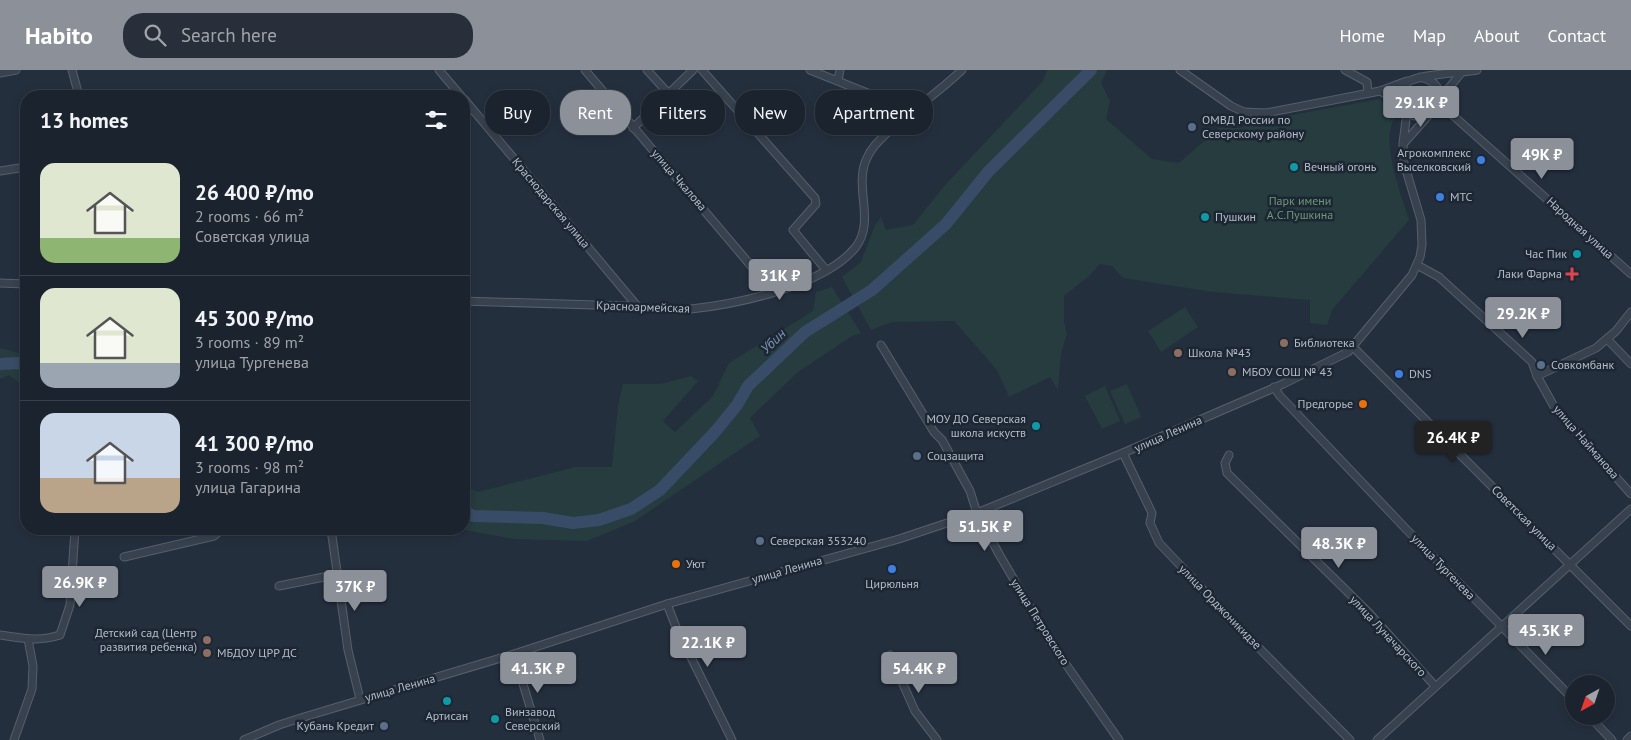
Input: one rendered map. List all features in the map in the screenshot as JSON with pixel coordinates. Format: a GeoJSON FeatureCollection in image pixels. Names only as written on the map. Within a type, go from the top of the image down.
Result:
{"type":"FeatureCollection","features":[{"type":"Feature","properties":{"kind":"street"},"geometry":{"type":"LineString","coordinates":[[0,73],[16,70]]}},
{"type":"Feature","properties":{"kind":"street"},"geometry":{"type":"LineString","coordinates":[[72,70],[77,90]]}},
{"type":"Feature","properties":{"kind":"street"},"geometry":{"type":"LineString","coordinates":[[439,70],[456,90]]}},
{"type":"Feature","properties":{"kind":"street","name":"улица Чкалова"},"geometry":{"type":"LineString","coordinates":[[585,70],[758,274],[770,293]]}},
{"type":"Feature","properties":{"kind":"street"},"geometry":{"type":"LineString","coordinates":[[647,70],[665,90]]}},
{"type":"Feature","properties":{"kind":"street"},"geometry":{"type":"LineString","coordinates":[[671,90],[692,70]]}},
{"type":"Feature","properties":{"kind":"street"},"geometry":{"type":"LineString","coordinates":[[702,70],[815,198],[816,204],[793,230],[826,270]]}},
{"type":"Feature","properties":{"kind":"street"},"geometry":{"type":"LineString","coordinates":[[810,70],[860,90]]}},
{"type":"Feature","properties":{"kind":"street"},"geometry":{"type":"LineString","coordinates":[[838,80],[840,70]]}},
{"type":"Feature","properties":{"kind":"street","name":"Красноармейская"},"geometry":{"type":"LineString","coordinates":[[933,94],[962,70]]}},
{"type":"Feature","properties":{"kind":"street"},"geometry":{"type":"LineString","coordinates":[[1180,70],[1231,106],[1244,112],[1266,113],[1380,91],[1420,76],[1477,70]]}},
{"type":"Feature","properties":{"kind":"street"},"geometry":{"type":"LineString","coordinates":[[1345,70],[1367,82],[1368,93]]}},
{"type":"Feature","properties":{"kind":"street"},"geometry":{"type":"LineString","coordinates":[[1403,143],[1429,115],[1461,73]]}},
{"type":"Feature","properties":{"kind":"street"},"geometry":{"type":"LineString","coordinates":[[1420,76],[1430,79],[1439,90],[1440,101]]}},
{"type":"Feature","properties":{"kind":"street"},"geometry":{"type":"LineString","coordinates":[[1400,102],[1400,91],[1408,81]]}},
{"type":"Feature","properties":{"kind":"street"},"geometry":{"type":"LineString","coordinates":[[1380,91],[1400,102],[1407,112],[1419,117],[1429,115]]}},
{"type":"Feature","properties":{"kind":"street","name":"Народная улица"},"geometry":{"type":"LineString","coordinates":[[1440,101],[1631,274]]}},
{"type":"Feature","properties":{"kind":"street","name":"Краснодарская улица"},"geometry":{"type":"LineString","coordinates":[[470,106],[638,306]]}},
{"type":"Feature","properties":{"kind":"street","name":"улица Ленина"},"geometry":{"type":"LineString","coordinates":[[244,740],[279,725],[360,699],[514,654],[667,604],[898,539],[977,513],[1123,453],[1274,387],[1348,352],[1417,265],[1422,245],[1421,220],[1404,162],[1403,143],[1407,112]]}},
{"type":"Feature","properties":{"kind":"street"},"geometry":{"type":"LineString","coordinates":[[634,128],[641,121]]}},
{"type":"Feature","properties":{"kind":"street","name":"Красноармейская"},"geometry":{"type":"LineString","coordinates":[[470,301],[638,306],[689,310],[742,301],[814,277],[838,264],[856,247],[865,220],[863,172],[865,160],[874,145],[885,135]]}},
{"type":"Feature","properties":{"kind":"street"},"geometry":{"type":"LineString","coordinates":[[0,171],[20,169]]}},
{"type":"Feature","properties":{"kind":"street","name":"улица Найманова"},"geometry":{"type":"LineString","coordinates":[[1417,265],[1439,277],[1532,362],[1537,376],[1556,410],[1631,494]]}},
{"type":"Feature","properties":{"kind":"street"},"geometry":{"type":"LineString","coordinates":[[0,283],[20,284]]}},
{"type":"Feature","properties":{"kind":"street"},"geometry":{"type":"LineString","coordinates":[[1537,376],[1596,348],[1608,340],[1631,312]]}},
{"type":"Feature","properties":{"kind":"street"},"geometry":{"type":"LineString","coordinates":[[1608,340],[1631,364]]}},
{"type":"Feature","properties":{"kind":"street","name":"улица Петровского"},"geometry":{"type":"LineString","coordinates":[[881,345],[934,432],[942,440],[970,492],[977,513],[998,554],[1052,643],[1119,740]]}},
{"type":"Feature","properties":{"kind":"street","name":"Советская улица"},"geometry":{"type":"LineString","coordinates":[[1353,347],[1631,626]]}},
{"type":"Feature","properties":{"kind":"street","name":"улица Тургенева"},"geometry":{"type":"LineString","coordinates":[[1274,387],[1280,396],[1405,528],[1565,691]]}},
{"type":"Feature","properties":{"kind":"street","name":"улица Орджоникидзе"},"geometry":{"type":"LineString","coordinates":[[1123,453],[1152,513],[1150,523],[1159,543],[1350,740]]}},
{"type":"Feature","properties":{"kind":"street","name":"улица Луначарского"},"geometry":{"type":"LineString","coordinates":[[1229,454],[1225,463],[1227,473],[1370,614],[1435,686]]}},
{"type":"Feature","properties":{"kind":"street"},"geometry":{"type":"LineString","coordinates":[[1377,740],[1631,509]]}},
{"type":"Feature","properties":{"kind":"street"},"geometry":{"type":"LineString","coordinates":[[0,635],[46,640],[60,635],[70,605],[76,535]]}},
{"type":"Feature","properties":{"kind":"street"},"geometry":{"type":"LineString","coordinates":[[124,557],[215,535]]}},
{"type":"Feature","properties":{"kind":"street"},"geometry":{"type":"LineString","coordinates":[[332,535],[339,574],[348,650],[360,699]]}},
{"type":"Feature","properties":{"kind":"street"},"geometry":{"type":"LineString","coordinates":[[279,586],[339,574]]}},
{"type":"Feature","properties":{"kind":"street"},"geometry":{"type":"LineString","coordinates":[[667,604],[676,627],[732,740]]}},
{"type":"Feature","properties":{"kind":"street"},"geometry":{"type":"LineString","coordinates":[[14,740],[32,689],[33,666],[28,639]]}},
{"type":"Feature","properties":{"kind":"street"},"geometry":{"type":"LineString","coordinates":[[514,654],[540,740]]}},
{"type":"Feature","properties":{"kind":"street"},"geometry":{"type":"LineString","coordinates":[[890,655],[915,711],[937,740]]}},
{"type":"Feature","properties":{"kind":"street"},"geometry":{"type":"LineString","coordinates":[[1598,725],[1612,740]]}},
{"type":"Feature","properties":{"kind":"street"},"geometry":{"type":"LineString","coordinates":[[1627,740],[1631,736]]}},
{"type":"Feature","properties":{"kind":"green space","name":"Парк имени А.С.Пушкина"},"geometry":{"type":"Polygon","coordinates":[[[1047,70],[1107,70],[1101,83],[1110,101],[1106,119],[1152,159],[1179,163],[1219,128],[1240,128],[1259,121],[1380,99],[1395,118],[1389,139],[1393,168],[1409,220],[1332,310],[1327,325],[1310,323],[1310,300],[1213,292],[1123,278],[1112,266],[1100,264],[1090,275],[1064,296],[1064,321],[1067,334],[1061,354],[1058,390],[1050,377],[1009,397],[997,370],[954,321],[892,322],[871,330],[842,277],[861,262],[875,225],[881,217],[886,230],[913,225],[946,184],[1043,81],[1047,70]]]}},
{"type":"Feature","properties":{"kind":"green space"},"geometry":{"type":"Polygon","coordinates":[[[832,287],[861,333],[852,336],[798,372],[750,418],[760,436],[635,521],[587,541],[514,539],[470,531],[470,488],[478,492],[576,467],[612,467],[618,406],[623,384],[660,384],[691,376],[698,381],[663,421],[675,432],[713,396],[729,363],[813,311],[816,292],[832,287]]]}},
{"type":"Feature","properties":{"kind":"green space"},"geometry":{"type":"Polygon","coordinates":[[[1185,307],[1198,327],[1161,352],[1148,331],[1185,307]]]}},
{"type":"Feature","properties":{"kind":"green space"},"geometry":{"type":"Polygon","coordinates":[[[0,348],[20,353],[20,383],[9,375],[0,379],[0,348]]]}},
{"type":"Feature","properties":{"kind":"green space"},"geometry":{"type":"Polygon","coordinates":[[[1127,384],[1141,417],[1125,424],[1110,391],[1127,384]]]}},
{"type":"Feature","properties":{"kind":"green space"},"geometry":{"type":"Polygon","coordinates":[[[1105,386],[1120,421],[1102,429],[1085,396],[1105,386]]]}},
{"type":"Feature","properties":{"kind":"waterway","name":"Убин"},"geometry":{"type":"LineString","coordinates":[[470,514],[543,518],[573,523],[599,520],[631,509],[660,490],[715,432],[737,405],[748,386],[805,332],[872,290],[946,224],[988,172],[1091,70]]}},
{"type":"Feature","properties":{"kind":"waterway","name":"Убин"},"geometry":{"type":"LineString","coordinates":[[0,364],[20,363]]}},
{"type":"Feature","properties":{"kind":"place","name":"ОМВД России по Северскому району"},"geometry":{"type":"Point","coordinates":[1192,127]}},
{"type":"Feature","properties":{"kind":"place","name":"Агрокомплекс Выселковский"},"geometry":{"type":"Point","coordinates":[1481,160]}},
{"type":"Feature","properties":{"kind":"place","name":"Вечный огонь"},"geometry":{"type":"Point","coordinates":[1294,167]}},
{"type":"Feature","properties":{"kind":"place","name":"МТС"},"geometry":{"type":"Point","coordinates":[1440,197]}},
{"type":"Feature","properties":{"kind":"place","name":"Пушкин"},"geometry":{"type":"Point","coordinates":[1205,217]}},
{"type":"Feature","properties":{"kind":"place","name":"Час Пик"},"geometry":{"type":"Point","coordinates":[1577,254]}},
{"type":"Feature","properties":{"kind":"place","name":"Лаки Фарма"},"geometry":{"type":"Point","coordinates":[1572,274]}},
{"type":"Feature","properties":{"kind":"place","name":"Библиотека"},"geometry":{"type":"Point","coordinates":[1284,343]}},
{"type":"Feature","properties":{"kind":"place","name":"Школа №43"},"geometry":{"type":"Point","coordinates":[1178,353]}},
{"type":"Feature","properties":{"kind":"place","name":"Совкомбанк"},"geometry":{"type":"Point","coordinates":[1541,365]}},
{"type":"Feature","properties":{"kind":"place","name":"МБОУ СОШ № 43"},"geometry":{"type":"Point","coordinates":[1232,372]}},
{"type":"Feature","properties":{"kind":"place","name":"DNS"},"geometry":{"type":"Point","coordinates":[1399,374]}},
{"type":"Feature","properties":{"kind":"place","name":"Предгорье"},"geometry":{"type":"Point","coordinates":[1363,404]}},
{"type":"Feature","properties":{"kind":"place","name":"МОУ ДО Северская школа искуств"},"geometry":{"type":"Point","coordinates":[1036,426]}},
{"type":"Feature","properties":{"kind":"place","name":"Соцзащита"},"geometry":{"type":"Point","coordinates":[917,456]}},
{"type":"Feature","properties":{"kind":"place","name":"Северская 353240"},"geometry":{"type":"Point","coordinates":[760,541]}},
{"type":"Feature","properties":{"kind":"place","name":"Уют"},"geometry":{"type":"Point","coordinates":[676,564]}},
{"type":"Feature","properties":{"kind":"place","name":"Цирюльня"},"geometry":{"type":"Point","coordinates":[892,569]}},
{"type":"Feature","properties":{"kind":"place","name":"Детский сад (Центр развития ребенка)"},"geometry":{"type":"Point","coordinates":[207,640]}},
{"type":"Feature","properties":{"kind":"place","name":"МБДОУ ЦРР ДС"},"geometry":{"type":"Point","coordinates":[207,653]}},
{"type":"Feature","properties":{"kind":"place","name":"Артисан"},"geometry":{"type":"Point","coordinates":[447,701]}},
{"type":"Feature","properties":{"kind":"place","name":"Винзавод Северский"},"geometry":{"type":"Point","coordinates":[495,719]}},
{"type":"Feature","properties":{"kind":"place","name":"Кубань Кредит"},"geometry":{"type":"Point","coordinates":[384,726]}}]}
